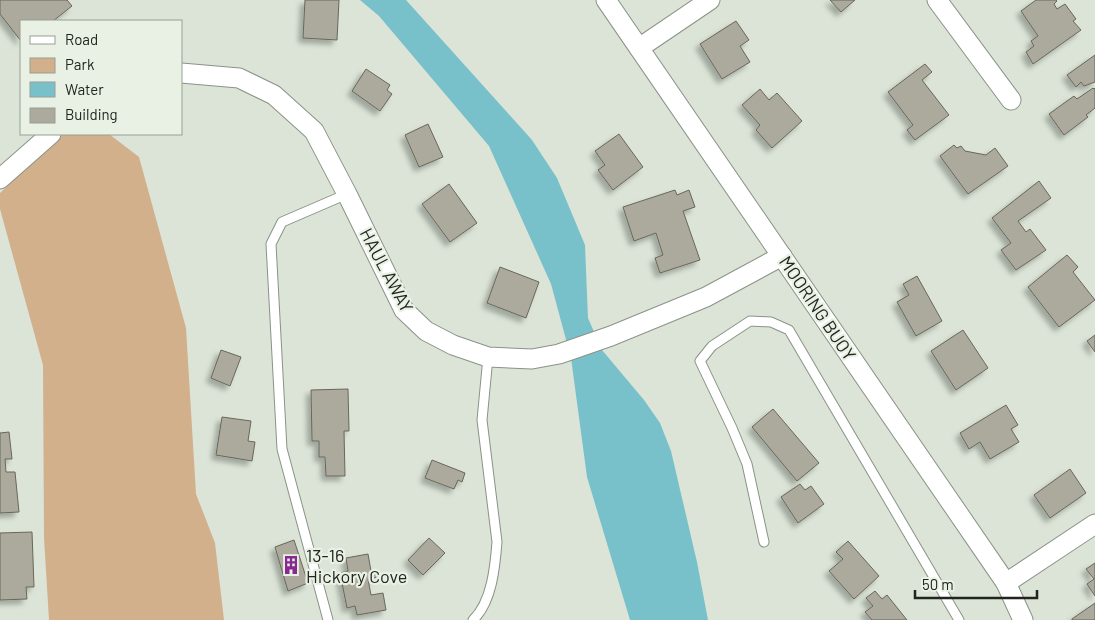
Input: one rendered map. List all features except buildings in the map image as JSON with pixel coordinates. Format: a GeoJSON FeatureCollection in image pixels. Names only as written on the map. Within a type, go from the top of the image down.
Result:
{"type":"FeatureCollection","features":[{"type":"Feature","properties":{"kind":"street","name":"MOORING BUOY"},"geometry":{"type":"LineString","coordinates":[[606,0],[1006,583],[1023,620]]}},
{"type":"Feature","properties":{"kind":"street"},"geometry":{"type":"LineString","coordinates":[[639,48],[710,0]]}},
{"type":"Feature","properties":{"kind":"street"},"geometry":{"type":"LineString","coordinates":[[937,0],[1011,100]]}},
{"type":"Feature","properties":{"kind":"street","name":"HAUL AWAY"},"geometry":{"type":"LineString","coordinates":[[182,73],[239,78],[274,95],[314,131],[404,310],[426,331],[453,345],[488,357],[532,359],[559,354],[611,336],[706,297],[782,256]]}},
{"type":"Feature","properties":{"kind":"street"},"geometry":{"type":"LineString","coordinates":[[0,179],[50,135]]}},
{"type":"Feature","properties":{"kind":"street"},"geometry":{"type":"LineString","coordinates":[[1006,583],[1095,524]]}},
{"type":"Feature","properties":{"kind":"lane"},"geometry":{"type":"LineString","coordinates":[[328,620],[282,449],[271,244],[282,222],[347,194]]}},
{"type":"Feature","properties":{"kind":"lane"},"geometry":{"type":"LineString","coordinates":[[764,542],[746,464],[732,428],[700,361],[712,346],[750,322],[771,322],[789,330],[959,620]]}},
{"type":"Feature","properties":{"kind":"lane"},"geometry":{"type":"LineString","coordinates":[[473,620],[487,601],[496,562],[497,542],[482,420],[488,357]]}},
{"type":"Feature","properties":{"kind":"green space"},"geometry":{"type":"Polygon","coordinates":[[[61,135],[110,135],[139,157],[186,328],[196,494],[215,543],[224,620],[49,620],[44,538],[43,365],[0,209],[0,193],[61,135]]]}},
{"type":"Feature","properties":{"kind":"water"},"geometry":{"type":"Polygon","coordinates":[[[360,0],[406,0],[532,140],[557,178],[585,245],[588,318],[602,350],[644,400],[660,423],[671,451],[697,562],[708,620],[630,620],[587,477],[571,358],[551,284],[489,146],[379,16],[360,0]]]}},
{"type":"Feature","properties":{"kind":"place","name":"13-16 Hickory Cove"},"geometry":{"type":"Point","coordinates":[291,565]}}]}
